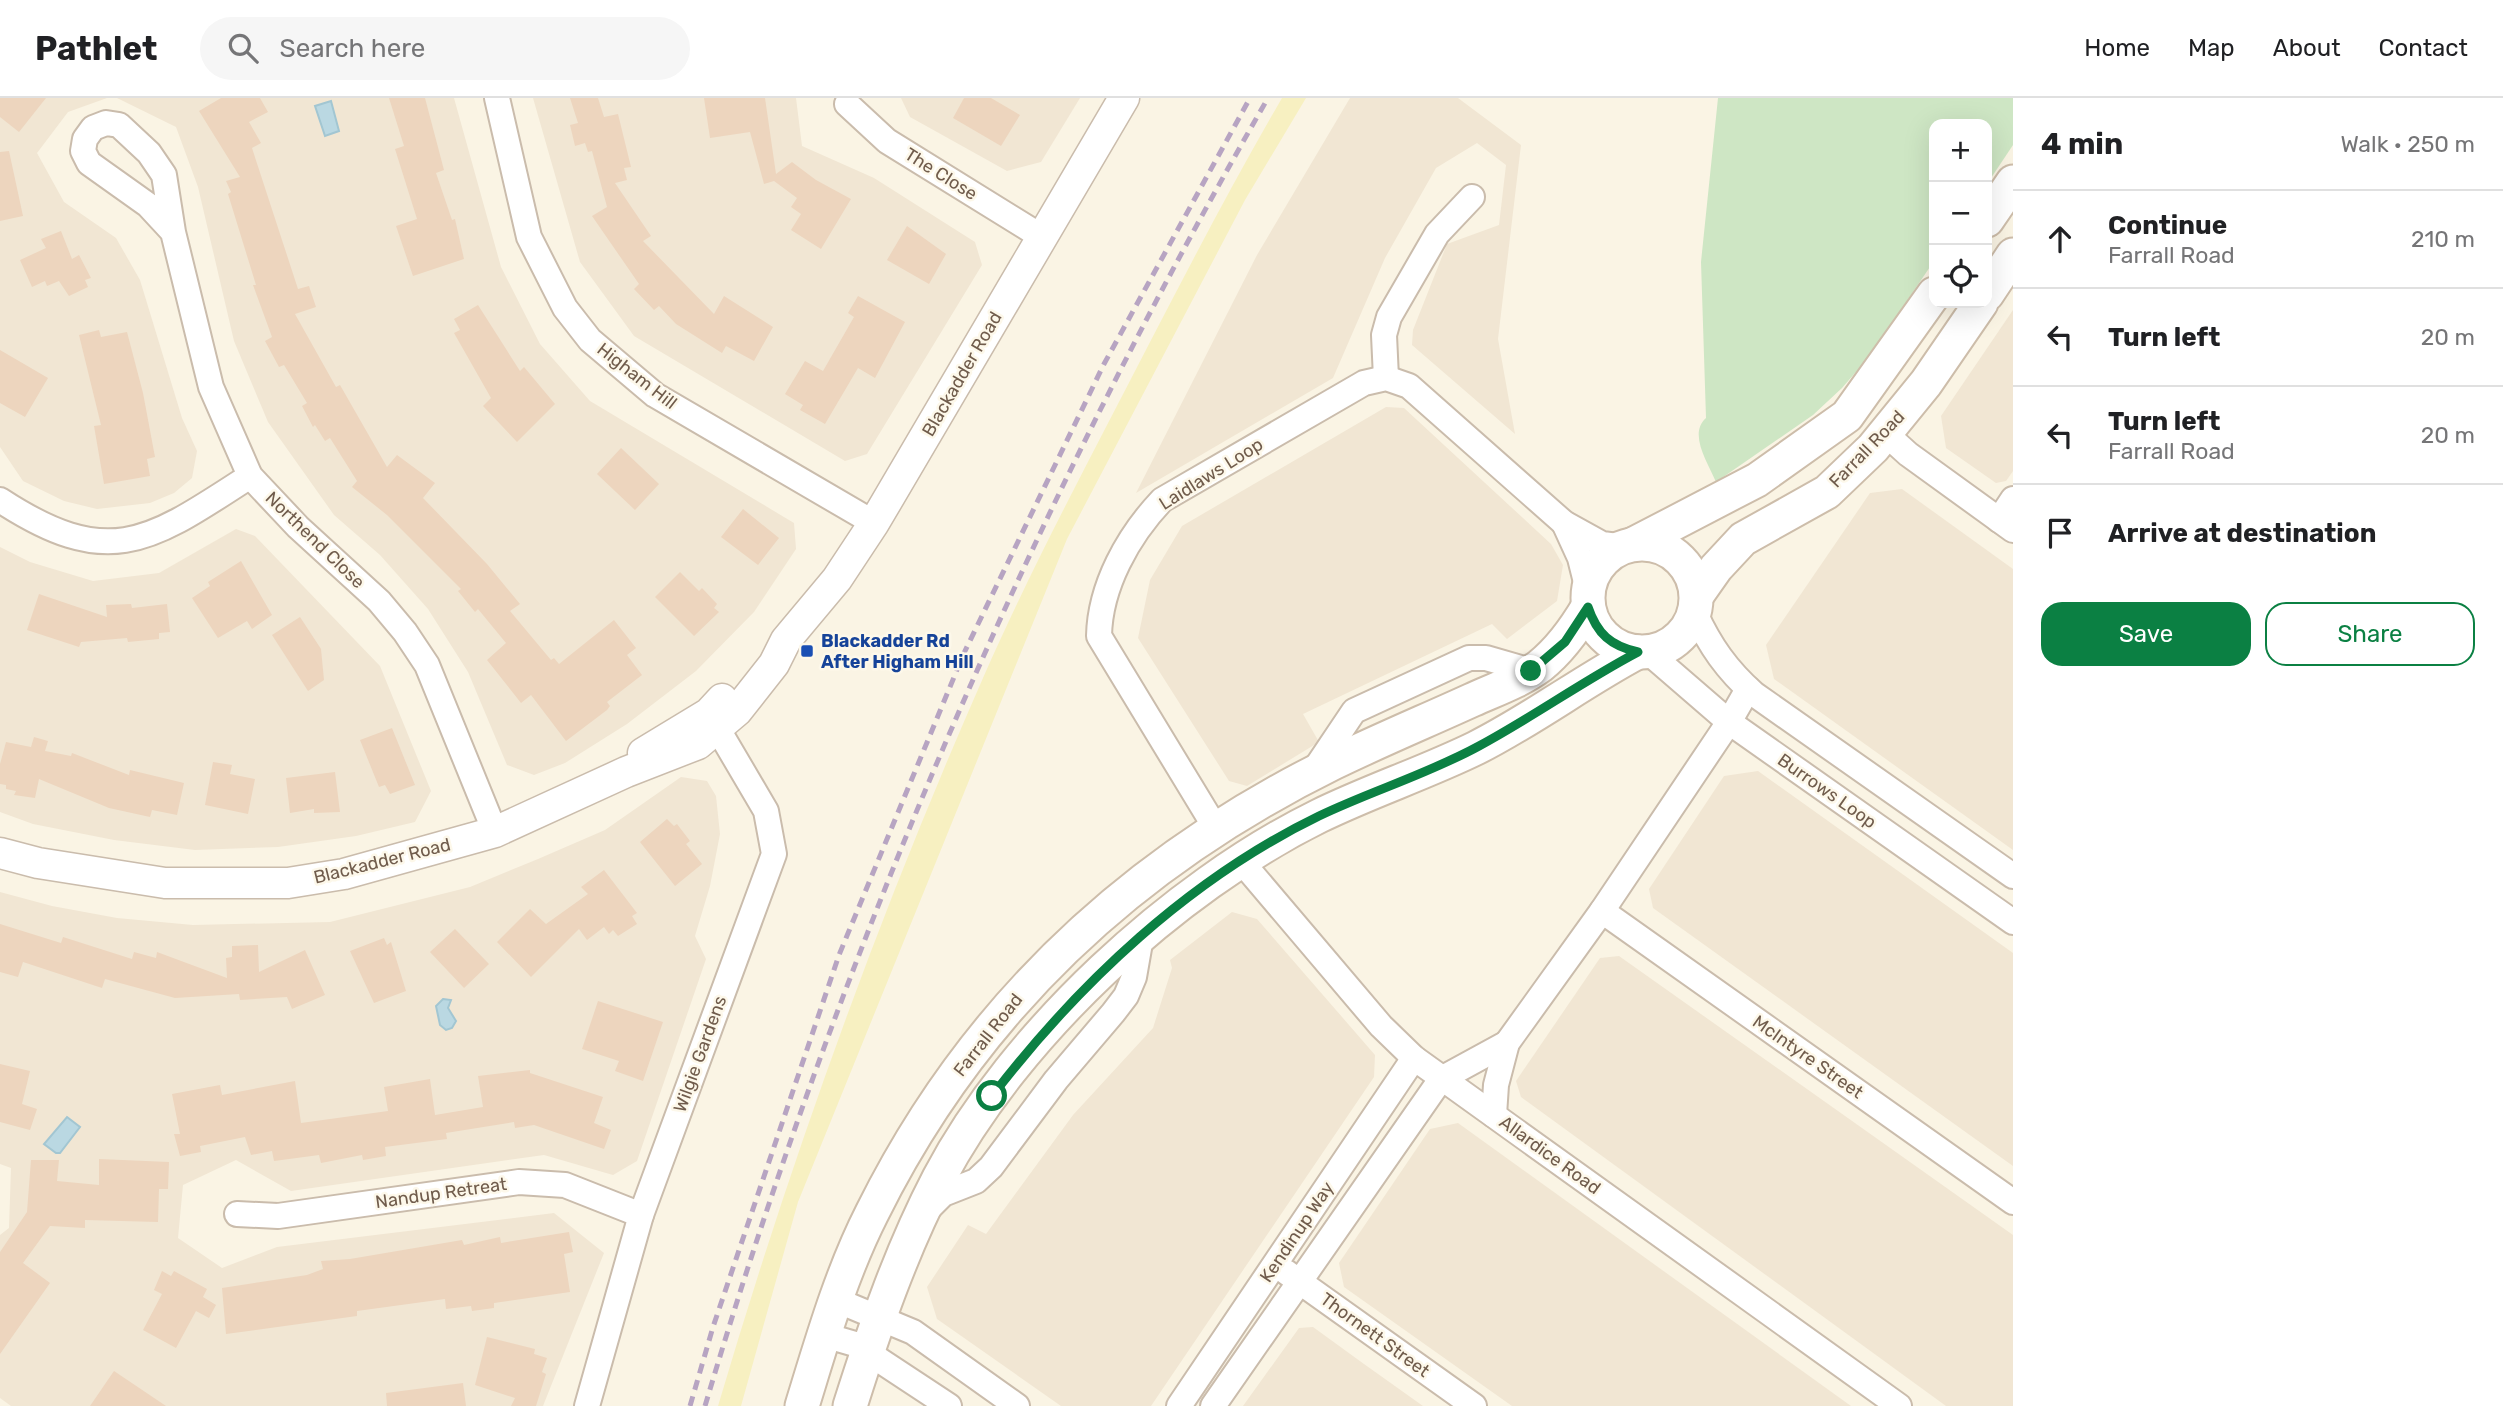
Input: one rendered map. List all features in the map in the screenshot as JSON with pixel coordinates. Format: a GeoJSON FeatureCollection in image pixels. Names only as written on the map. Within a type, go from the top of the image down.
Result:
{"type":"FeatureCollection","features":[{"type":"Feature","properties":{"kind":"main road"},"geometry":{"type":"LineString","coordinates":[[1992,213],[2013,182]]}},
{"type":"Feature","properties":{"kind":"main road"},"geometry":{"type":"LineString","coordinates":[[1992,287],[2013,256]]}},
{"type":"Feature","properties":{"kind":"main road"},"geometry":{"type":"LineString","coordinates":[[1643,652],[1620,648],[1605,638],[1594,624],[1588,599],[1593,574],[1603,559],[1756,480],[1847,416],[1929,301]]}},
{"type":"Feature","properties":{"kind":"main road","name":"Farrall Road"},"geometry":{"type":"LineString","coordinates":[[1696,604],[1716,568],[1743,539],[1827,492],[1886,434],[1926,383],[1978,308]]}},
{"type":"Feature","properties":{"kind":"main road"},"geometry":{"type":"LineString","coordinates":[[850,1406],[891,1280],[921,1216],[965,1134],[1025,1054],[1104,968],[1241,861],[1318,817],[1477,747],[1592,676],[1643,652],[1674,643],[1687,630],[1696,604],[1692,576],[1682,561],[1668,550],[1652,544],[1630,545]]}},
{"type":"Feature","properties":{"kind":"main road","name":"Farrall Road"},"geometry":{"type":"LineString","coordinates":[[802,1406],[836,1300],[871,1214],[920,1128],[994,1023],[1082,929],[1215,827],[1310,775],[1531,671],[1565,642],[1588,599]]}},
{"type":"Feature","properties":{"kind":"street","name":"Higham Hill"},"geometry":{"type":"LineString","coordinates":[[497,98],[529,237],[565,308],[590,340],[655,395],[874,523]]}},
{"type":"Feature","properties":{"kind":"street","name":"Blackadder Road"},"geometry":{"type":"LineString","coordinates":[[0,853],[38,863],[165,883],[288,883],[344,874],[495,832],[626,772],[648,748],[713,720],[762,652],[786,640],[837,579],[874,523],[1124,98]]}},
{"type":"Feature","properties":{"kind":"street","name":"The Close"},"geometry":{"type":"LineString","coordinates":[[847,104],[887,141],[1042,236]]}},
{"type":"Feature","properties":{"kind":"street"},"geometry":{"type":"LineString","coordinates":[[1472,197],[1437,233],[1390,317],[1384,335],[1386,378],[1409,386],[1564,523],[1602,544],[1630,545]]}},
{"type":"Feature","properties":{"kind":"street","name":"Northend Close"},"geometry":{"type":"LineString","coordinates":[[173,232],[211,387],[250,476],[298,527],[379,601],[405,632],[427,665],[495,832]]}},
{"type":"Feature","properties":{"kind":"street","name":"Laidlaws Loop"},"geometry":{"type":"LineString","coordinates":[[1215,827],[1099,636],[1099,611],[1107,584],[1144,519],[1162,500],[1364,383],[1386,378]]}},
{"type":"Feature","properties":{"kind":"street"},"geometry":{"type":"LineString","coordinates":[[1886,434],[1908,454],[2006,525],[2013,499]]}},
{"type":"Feature","properties":{"kind":"street"},"geometry":{"type":"LineString","coordinates":[[0,500],[37,525],[73,537],[109,543],[144,537],[178,523],[250,476]]}},
{"type":"Feature","properties":{"kind":"street"},"geometry":{"type":"LineString","coordinates":[[1564,523],[1580,558],[1588,599]]}},
{"type":"Feature","properties":{"kind":"street","name":"Burrows Loop"},"geometry":{"type":"LineString","coordinates":[[1696,604],[1709,644],[1726,668],[1748,689],[2010,874]]}},
{"type":"Feature","properties":{"kind":"street","name":"Burrows Loop"},"geometry":{"type":"LineString","coordinates":[[1643,652],[1729,722],[2013,922]]}},
{"type":"Feature","properties":{"kind":"street"},"geometry":{"type":"LineString","coordinates":[[1494,1115],[1496,1085],[1507,1043],[1602,911],[1729,722],[1748,689]]}},
{"type":"Feature","properties":{"kind":"street","name":"Wilgie Gardens"},"geometry":{"type":"LineString","coordinates":[[587,1406],[641,1215],[774,854],[766,811],[713,720]]}},
{"type":"Feature","properties":{"kind":"street"},"geometry":{"type":"LineString","coordinates":[[1877,826],[1897,795]]}},
{"type":"Feature","properties":{"kind":"street","name":"Allardice Road"},"geometry":{"type":"LineString","coordinates":[[1241,861],[1372,1016],[1414,1058],[1899,1406]]}},
{"type":"Feature","properties":{"kind":"street"},"geometry":{"type":"LineString","coordinates":[[1986,902],[2010,874]]}},
{"type":"Feature","properties":{"kind":"street","name":"McIntyre Street"},"geometry":{"type":"LineString","coordinates":[[1602,911],[2013,1202]]}},
{"type":"Feature","properties":{"kind":"street"},"geometry":{"type":"LineString","coordinates":[[1441,1079],[1507,1043]]}},
{"type":"Feature","properties":{"kind":"street","name":"Kendinup Way"},"geometry":{"type":"LineString","coordinates":[[1179,1406],[1414,1058]]}},
{"type":"Feature","properties":{"kind":"street","name":"Kendinup Way"},"geometry":{"type":"LineString","coordinates":[[1217,1400],[1441,1079]]}},
{"type":"Feature","properties":{"kind":"street"},"geometry":{"type":"LineString","coordinates":[[1344,1163],[1368,1180]]}},
{"type":"Feature","properties":{"kind":"street","name":"Nandup Retreat"},"geometry":{"type":"LineString","coordinates":[[237,1214],[278,1216],[519,1182],[565,1185],[641,1215]]}},
{"type":"Feature","properties":{"kind":"street","name":"Thornett Street"},"geometry":{"type":"LineString","coordinates":[[1275,1265],[1474,1406]]}},
{"type":"Feature","properties":{"kind":"street"},"geometry":{"type":"LineString","coordinates":[[836,1300],[913,1332],[1017,1406]]}},
{"type":"Feature","properties":{"kind":"street"},"geometry":{"type":"LineString","coordinates":[[824,1335],[867,1352],[949,1406]]}},
{"type":"Feature","properties":{"kind":"street"},"geometry":{"type":"LineString","coordinates":[[1198,1378],[1217,1400]]}},
{"type":"Feature","properties":{"kind":"shaded area"},"geometry":{"type":"Polygon","coordinates":[[[0,98],[107,98],[68,112],[37,153],[64,202],[116,238],[140,280],[182,418],[197,451],[192,478],[174,493],[150,503],[97,509],[64,501],[23,481],[0,447],[0,98]]]}},
{"type":"Feature","properties":{"kind":"shaded area"},"geometry":{"type":"Polygon","coordinates":[[[117,98],[454,98],[501,267],[540,344],[590,401],[794,523],[796,549],[754,612],[696,671],[627,724],[565,763],[534,775],[507,765],[468,672],[428,609],[380,555],[334,515],[268,422],[234,341],[198,187],[176,127],[117,98]]]}},
{"type":"Feature","properties":{"kind":"shaded area"},"geometry":{"type":"Polygon","coordinates":[[[533,98],[796,98],[802,146],[874,178],[975,242],[982,265],[867,454],[845,461],[634,336],[580,262],[533,98]]]}},
{"type":"Feature","properties":{"kind":"shaded area"},"geometry":{"type":"Polygon","coordinates":[[[901,98],[1080,98],[1041,162],[1007,171],[910,117],[901,98]]]}},
{"type":"Feature","properties":{"kind":"shaded area"},"geometry":{"type":"Polygon","coordinates":[[[1350,98],[1458,98],[1521,145],[1498,339],[1515,434],[1412,345],[1413,330],[1447,244],[1499,225],[1506,165],[1477,143],[1436,168],[1385,258],[1333,378],[1136,493],[1257,255],[1350,98]]]}},
{"type":"Feature","properties":{"kind":"shaded area"},"geometry":{"type":"Polygon","coordinates":[[[2013,310],[2013,471],[2006,481],[1996,483],[1946,448],[1941,416],[2013,310]]]}},
{"type":"Feature","properties":{"kind":"shaded area"},"geometry":{"type":"Polygon","coordinates":[[[1386,407],[1404,408],[1551,544],[1563,565],[1557,601],[1507,639],[1492,624],[1303,714],[1319,742],[1247,786],[1229,781],[1138,638],[1150,580],[1182,526],[1386,407]]]}},
{"type":"Feature","properties":{"kind":"shaded area"},"geometry":{"type":"Polygon","coordinates":[[[1902,489],[2013,569],[2013,850],[1774,679],[1766,645],[1870,493],[1902,489]]]}},
{"type":"Feature","properties":{"kind":"shaded area"},"geometry":{"type":"Polygon","coordinates":[[[236,529],[255,536],[380,666],[431,791],[415,822],[356,836],[278,847],[195,850],[114,840],[33,824],[0,812],[0,547],[30,562],[93,581],[159,573],[236,529]]]}},
{"type":"Feature","properties":{"kind":"shaded area"},"geometry":{"type":"Polygon","coordinates":[[[1758,771],[2013,953],[2013,1166],[1653,908],[1649,889],[1724,776],[1758,771]]]}},
{"type":"Feature","properties":{"kind":"shaded area"},"geometry":{"type":"Polygon","coordinates":[[[681,777],[707,781],[716,796],[720,834],[710,886],[695,936],[706,959],[637,1161],[613,1175],[544,1155],[291,1191],[236,1160],[183,1185],[178,1238],[222,1268],[277,1247],[554,1213],[604,1253],[543,1406],[11,1406],[0,1398],[0,1235],[9,1228],[11,1168],[0,1164],[0,892],[52,906],[117,918],[193,925],[330,922],[470,887],[538,859],[605,830],[681,777]]]}},
{"type":"Feature","properties":{"kind":"shaded area"},"geometry":{"type":"Polygon","coordinates":[[[1232,912],[1257,919],[1375,1055],[1374,1077],[1151,1406],[1061,1406],[937,1319],[927,1287],[968,1225],[986,1234],[1073,1115],[1153,1028],[1172,968],[1170,960],[1232,912]]]}},
{"type":"Feature","properties":{"kind":"shaded area"},"geometry":{"type":"Polygon","coordinates":[[[1619,956],[2013,1235],[2013,1406],[1946,1406],[1521,1097],[1516,1081],[1600,958],[1619,956]]]}},
{"type":"Feature","properties":{"kind":"shaded area"},"geometry":{"type":"Polygon","coordinates":[[[1458,1123],[1851,1406],[1512,1406],[1344,1287],[1339,1263],[1430,1129],[1458,1123]]]}},
{"type":"Feature","properties":{"kind":"shaded area"},"geometry":{"type":"Polygon","coordinates":[[[1313,1327],[1423,1406],[1243,1406],[1299,1328],[1313,1327]]]}},
{"type":"Feature","properties":{"kind":"green space"},"geometry":{"type":"Polygon","coordinates":[[[1718,98],[2013,98],[2013,145],[1992,176],[1992,119],[1929,119],[1929,268],[1868,358],[1842,388],[1813,415],[1716,482],[1699,440],[1701,425],[1706,418],[1701,262],[1718,98]]]}},
{"type":"Feature","properties":{"kind":"sand"},"geometry":{"type":"Polygon","coordinates":[[[1282,98],[1306,98],[1245,200],[1067,539],[798,1202],[741,1406],[718,1406],[776,1221],[839,1038],[908,857],[983,678],[1085,468],[1198,251],[1282,98]]]}},
{"type":"Feature","properties":{"kind":"water"},"geometry":{"type":"Polygon","coordinates":[[[331,101],[339,131],[325,136],[315,106],[331,101]]]}},
{"type":"Feature","properties":{"kind":"water"},"geometry":{"type":"Polygon","coordinates":[[[443,999],[451,1000],[448,1008],[456,1021],[452,1028],[446,1030],[440,1025],[436,1006],[443,999]]]}},
{"type":"Feature","properties":{"kind":"water"},"geometry":{"type":"Polygon","coordinates":[[[67,1117],[80,1127],[60,1153],[56,1153],[44,1144],[67,1117]]]}},
{"type":"Feature","properties":{"kind":"building"},"geometry":{"type":"Polygon","coordinates":[[[0,98],[46,98],[19,132],[0,117],[0,98]]]}},
{"type":"Feature","properties":{"kind":"building"},"geometry":{"type":"Polygon","coordinates":[[[221,98],[260,98],[268,112],[249,122],[261,143],[252,148],[298,289],[309,286],[316,307],[295,314],[336,387],[340,385],[387,467],[397,455],[435,483],[423,498],[487,564],[520,604],[510,611],[551,660],[554,658],[559,664],[614,620],[636,648],[627,655],[642,675],[607,702],[610,706],[607,710],[566,741],[531,695],[521,703],[487,660],[506,643],[478,609],[475,612],[458,591],[461,589],[387,515],[352,487],[357,481],[330,438],[325,441],[315,425],[313,427],[302,406],[307,403],[284,365],[279,367],[265,341],[272,337],[253,285],[256,285],[226,181],[240,177],[199,111],[221,98]]]}},
{"type":"Feature","properties":{"kind":"building"},"geometry":{"type":"Polygon","coordinates":[[[389,98],[425,98],[444,170],[436,173],[452,220],[455,219],[464,259],[413,276],[396,226],[417,219],[395,149],[404,146],[389,98]]]}},
{"type":"Feature","properties":{"kind":"building"},"geometry":{"type":"Polygon","coordinates":[[[570,98],[598,98],[604,117],[618,114],[631,167],[624,168],[627,180],[615,183],[651,236],[643,241],[714,314],[724,296],[773,327],[754,361],[726,346],[722,353],[676,324],[659,306],[654,310],[634,289],[639,284],[592,216],[607,207],[592,151],[588,152],[585,143],[575,146],[570,125],[578,123],[570,98]]]}},
{"type":"Feature","properties":{"kind":"building"},"geometry":{"type":"Polygon","coordinates":[[[704,98],[765,98],[776,174],[792,162],[816,180],[851,199],[821,249],[791,230],[801,214],[791,207],[797,198],[774,181],[764,184],[750,132],[710,138],[704,98]]]}},
{"type":"Feature","properties":{"kind":"building"},"geometry":{"type":"Polygon","coordinates":[[[964,98],[991,98],[1020,115],[1001,146],[953,118],[964,98]]]}},
{"type":"Feature","properties":{"kind":"building"},"geometry":{"type":"Polygon","coordinates":[[[9,151],[23,216],[0,221],[0,152],[9,151]]]}},
{"type":"Feature","properties":{"kind":"building"},"geometry":{"type":"Polygon","coordinates":[[[907,226],[946,254],[929,284],[887,260],[907,226]]]}},
{"type":"Feature","properties":{"kind":"building"},"geometry":{"type":"Polygon","coordinates":[[[61,231],[72,259],[79,255],[91,278],[85,280],[88,287],[69,296],[59,281],[47,286],[45,281],[32,287],[20,260],[46,248],[41,239],[61,231]]]}},
{"type":"Feature","properties":{"kind":"building"},"geometry":{"type":"Polygon","coordinates":[[[858,296],[905,322],[875,378],[858,368],[825,424],[800,410],[803,405],[785,394],[805,361],[823,371],[854,317],[848,313],[858,296]]]}},
{"type":"Feature","properties":{"kind":"building"},"geometry":{"type":"Polygon","coordinates":[[[478,305],[520,371],[524,367],[555,404],[517,442],[483,406],[491,398],[454,333],[460,330],[454,319],[478,305]]]}},
{"type":"Feature","properties":{"kind":"building"},"geometry":{"type":"Polygon","coordinates":[[[99,330],[101,337],[127,332],[143,393],[155,457],[147,459],[150,476],[104,484],[94,426],[101,425],[79,335],[99,330]]]}},
{"type":"Feature","properties":{"kind":"building"},"geometry":{"type":"Polygon","coordinates":[[[0,350],[48,378],[25,417],[0,403],[0,350]]]}},
{"type":"Feature","properties":{"kind":"building"},"geometry":{"type":"Polygon","coordinates":[[[621,448],[659,484],[635,510],[597,474],[621,448]]]}},
{"type":"Feature","properties":{"kind":"building"},"geometry":{"type":"Polygon","coordinates":[[[743,509],[779,538],[758,565],[721,537],[743,509]]]}},
{"type":"Feature","properties":{"kind":"building"},"geometry":{"type":"Polygon","coordinates":[[[241,561],[272,615],[252,629],[247,621],[218,638],[192,598],[210,586],[208,582],[241,561]]]}},
{"type":"Feature","properties":{"kind":"building"},"geometry":{"type":"Polygon","coordinates":[[[680,572],[699,591],[702,588],[717,604],[714,608],[719,612],[694,636],[655,597],[680,572]]]}},
{"type":"Feature","properties":{"kind":"building"},"geometry":{"type":"Polygon","coordinates":[[[39,594],[107,617],[106,605],[131,604],[132,608],[167,604],[170,632],[159,633],[159,639],[128,642],[127,638],[81,642],[79,647],[27,630],[39,594]]]}},
{"type":"Feature","properties":{"kind":"building"},"geometry":{"type":"Polygon","coordinates":[[[300,617],[321,649],[324,680],[308,691],[272,635],[300,617]]]}},
{"type":"Feature","properties":{"kind":"building"},"geometry":{"type":"Polygon","coordinates":[[[392,728],[415,785],[390,794],[385,785],[379,787],[360,740],[392,728]]]}},
{"type":"Feature","properties":{"kind":"building"},"geometry":{"type":"Polygon","coordinates":[[[34,737],[48,741],[45,751],[71,756],[72,753],[129,775],[130,770],[184,783],[177,815],[152,810],[150,817],[109,808],[39,779],[35,798],[14,795],[16,791],[6,789],[6,785],[0,784],[0,764],[6,742],[31,747],[34,737]]]}},
{"type":"Feature","properties":{"kind":"building"},"geometry":{"type":"Polygon","coordinates":[[[213,762],[232,765],[230,774],[255,779],[248,814],[205,805],[213,762]]]}},
{"type":"Feature","properties":{"kind":"building"},"geometry":{"type":"Polygon","coordinates":[[[335,772],[340,812],[314,813],[314,809],[290,813],[286,778],[335,772]]]}},
{"type":"Feature","properties":{"kind":"building"},"geometry":{"type":"Polygon","coordinates":[[[667,819],[674,826],[677,824],[690,841],[686,844],[702,864],[675,886],[640,842],[667,819]]]}},
{"type":"Feature","properties":{"kind":"building"},"geometry":{"type":"Polygon","coordinates":[[[604,870],[637,913],[632,916],[637,924],[618,936],[613,930],[609,934],[604,927],[587,940],[579,929],[531,977],[497,942],[530,909],[546,924],[588,894],[581,887],[604,870]]]}},
{"type":"Feature","properties":{"kind":"building"},"geometry":{"type":"Polygon","coordinates":[[[0,924],[61,943],[63,937],[132,959],[134,952],[156,958],[157,952],[227,978],[226,958],[232,957],[232,946],[258,945],[259,972],[305,950],[325,995],[292,1009],[287,997],[240,1000],[239,994],[175,998],[105,979],[102,988],[23,962],[18,977],[0,972],[0,924]]]}},
{"type":"Feature","properties":{"kind":"building"},"geometry":{"type":"Polygon","coordinates":[[[455,929],[489,964],[464,988],[430,952],[455,929]]]}},
{"type":"Feature","properties":{"kind":"building"},"geometry":{"type":"Polygon","coordinates":[[[384,938],[387,945],[391,942],[406,991],[374,1003],[350,951],[384,938]]]}},
{"type":"Feature","properties":{"kind":"building"},"geometry":{"type":"Polygon","coordinates":[[[598,1001],[663,1022],[643,1081],[615,1071],[619,1061],[582,1049],[598,1001]]]}},
{"type":"Feature","properties":{"kind":"building"},"geometry":{"type":"Polygon","coordinates":[[[0,1064],[30,1071],[22,1104],[37,1109],[30,1130],[0,1122],[0,1064]]]}},
{"type":"Feature","properties":{"kind":"building"},"geometry":{"type":"Polygon","coordinates":[[[530,1070],[530,1073],[603,1097],[594,1123],[611,1130],[604,1149],[534,1125],[515,1128],[514,1122],[446,1133],[447,1139],[385,1147],[386,1156],[363,1160],[362,1155],[321,1163],[319,1155],[274,1161],[272,1151],[251,1155],[245,1137],[200,1146],[201,1152],[180,1156],[174,1134],[180,1134],[172,1094],[220,1085],[222,1095],[295,1081],[301,1123],[388,1111],[384,1087],[430,1079],[435,1115],[483,1107],[478,1076],[530,1070]]]}},
{"type":"Feature","properties":{"kind":"building"},"geometry":{"type":"Polygon","coordinates":[[[99,1159],[169,1162],[168,1189],[159,1189],[158,1222],[85,1220],[85,1228],[50,1226],[23,1263],[50,1283],[0,1354],[0,1252],[27,1212],[31,1160],[59,1160],[57,1181],[99,1185],[99,1159]]]}},
{"type":"Feature","properties":{"kind":"building"},"geometry":{"type":"Polygon","coordinates":[[[569,1232],[573,1252],[564,1254],[570,1292],[494,1303],[494,1308],[472,1311],[471,1306],[446,1309],[445,1299],[357,1311],[357,1316],[226,1334],[222,1288],[307,1275],[323,1269],[321,1261],[350,1259],[462,1240],[464,1245],[500,1237],[501,1243],[569,1232]]]}},
{"type":"Feature","properties":{"kind":"building"},"geometry":{"type":"Polygon","coordinates":[[[162,1271],[171,1276],[174,1271],[207,1289],[203,1297],[216,1305],[209,1318],[196,1311],[176,1348],[143,1330],[162,1294],[154,1290],[162,1271]]]}},
{"type":"Feature","properties":{"kind":"building"},"geometry":{"type":"Polygon","coordinates":[[[487,1337],[535,1349],[534,1354],[547,1358],[542,1372],[546,1374],[536,1406],[511,1406],[515,1398],[475,1385],[487,1337]]]}},
{"type":"Feature","properties":{"kind":"building"},"geometry":{"type":"Polygon","coordinates":[[[114,1371],[166,1406],[90,1406],[114,1371]]]}},
{"type":"Feature","properties":{"kind":"building"},"geometry":{"type":"Polygon","coordinates":[[[463,1383],[466,1406],[387,1406],[386,1393],[463,1383]]]}},
{"type":"Feature","properties":{"kind":"railway"},"geometry":{"type":"LineString","coordinates":[[690,1406],[713,1327],[839,955],[964,653],[1104,364],[1250,98]]}},
{"type":"Feature","properties":{"kind":"railway"},"geometry":{"type":"LineString","coordinates":[[705,1406],[758,1237],[816,1068],[880,901],[949,736],[1022,572],[1100,411],[1182,253],[1268,98]]}},
{"type":"Feature","properties":{"kind":"place","name":"Blackadder Rd After Higham Hill"},"geometry":{"type":"Point","coordinates":[807,651]}},
{"type":"Feature","properties":{"kind":"route"},"geometry":{"type":"LineString","coordinates":[[992,1096],[1025,1054],[1104,968],[1231,867],[1318,817],[1477,747],[1592,676],[1638,652],[1620,648],[1605,638],[1594,624],[1588,607],[1565,642],[1531,671]]}}]}
